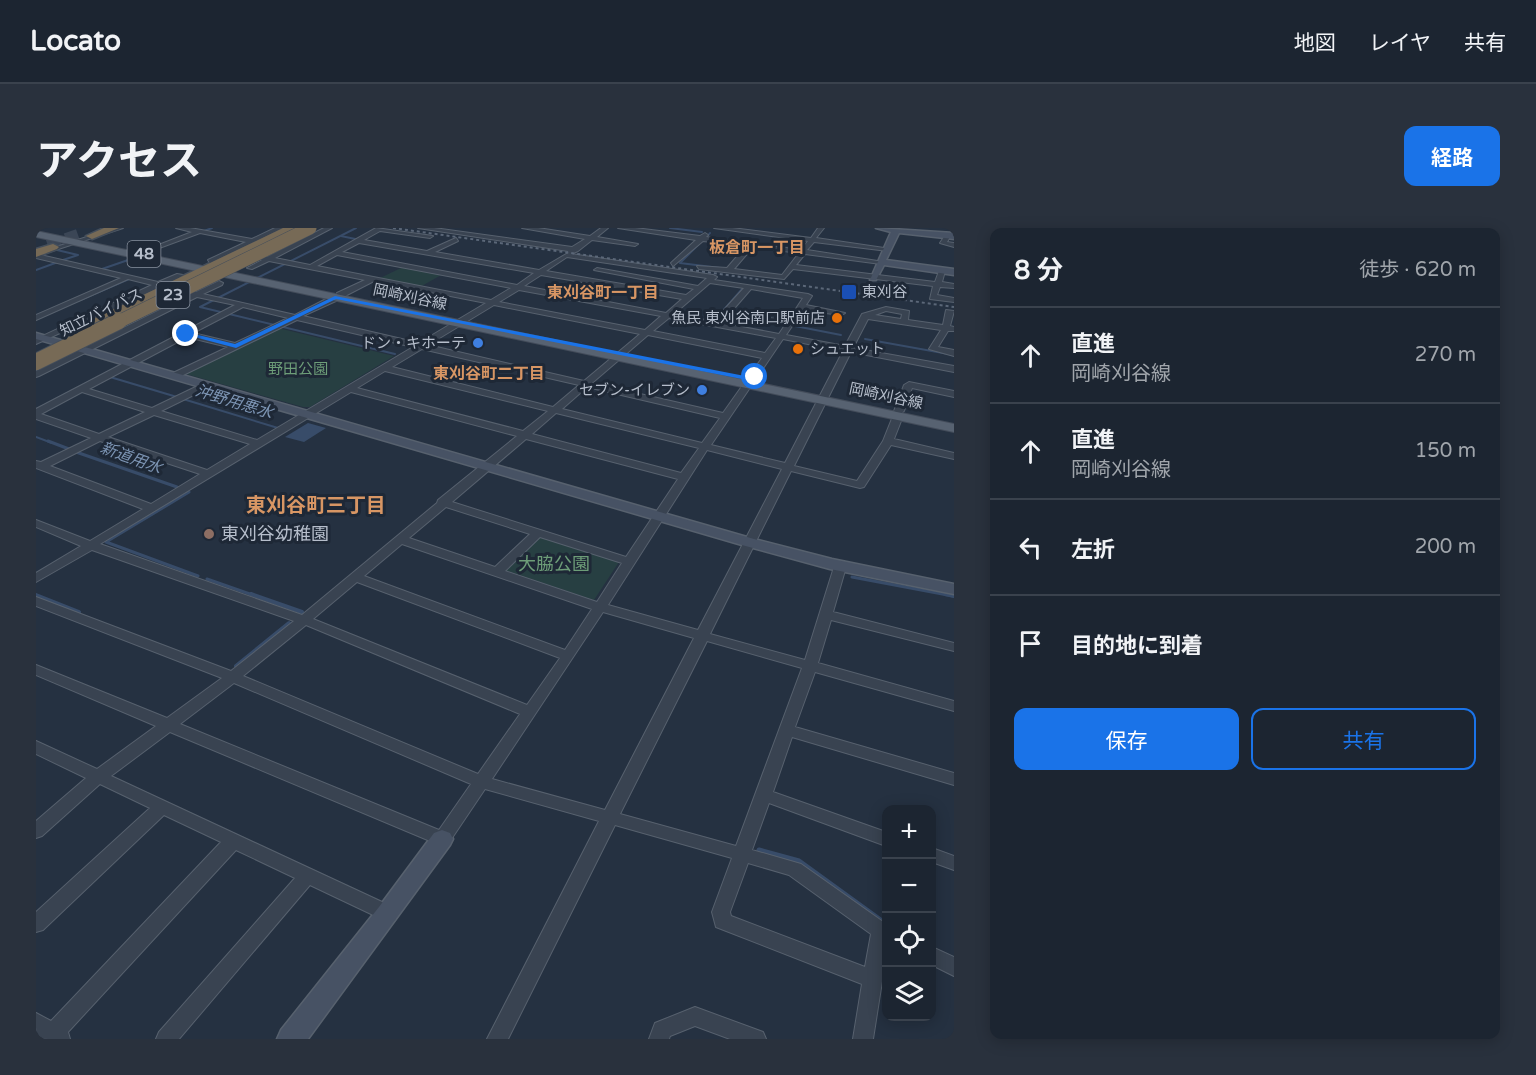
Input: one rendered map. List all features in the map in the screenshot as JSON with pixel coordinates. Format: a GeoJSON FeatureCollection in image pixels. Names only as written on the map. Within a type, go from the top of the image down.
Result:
{"type":"FeatureCollection","features":[{"type":"Feature","properties":{"kind":"highway"},"geometry":{"type":"LineString","coordinates":[[64,242],[109,228]]}},
{"type":"Feature","properties":{"kind":"highway"},"geometry":{"type":"LineString","coordinates":[[64,242],[114,228]]}},
{"type":"Feature","properties":{"kind":"highway"},"geometry":{"type":"LineString","coordinates":[[38,341],[73,332],[235,252],[292,228]]}},
{"type":"Feature","properties":{"kind":"highway","name":"知立バイパス"},"geometry":{"type":"LineString","coordinates":[[36,355],[300,228]]}},
{"type":"Feature","properties":{"kind":"highway","name":"知立バイパス"},"geometry":{"type":"LineString","coordinates":[[36,362],[310,228]]}},
{"type":"Feature","properties":{"kind":"highway"},"geometry":{"type":"LineString","coordinates":[[36,367],[192,293],[317,228]]}},
{"type":"Feature","properties":{"kind":"main road","name":"岡崎刈谷線"},"geometry":{"type":"LineString","coordinates":[[36,233],[64,242],[207,266]]}},
{"type":"Feature","properties":{"kind":"main road","name":"岡崎刈谷線"},"geometry":{"type":"LineString","coordinates":[[64,242],[141,253],[207,266],[223,276],[338,296],[954,423]]}},
{"type":"Feature","properties":{"kind":"main road","name":"岡崎刈谷線"},"geometry":{"type":"LineString","coordinates":[[899,413],[954,428]]}},
{"type":"Feature","properties":{"kind":"street"},"geometry":{"type":"LineString","coordinates":[[64,242],[120,228]]}},
{"type":"Feature","properties":{"kind":"street"},"geometry":{"type":"LineString","coordinates":[[179,228],[254,241]]}},
{"type":"Feature","properties":{"kind":"street"},"geometry":{"type":"LineString","coordinates":[[141,253],[208,228]]}},
{"type":"Feature","properties":{"kind":"street"},"geometry":{"type":"LineString","coordinates":[[235,252],[280,228]]}},
{"type":"Feature","properties":{"kind":"street"},"geometry":{"type":"LineString","coordinates":[[250,268],[263,257],[329,228]]}},
{"type":"Feature","properties":{"kind":"street"},"geometry":{"type":"LineString","coordinates":[[36,831],[98,777],[233,677],[304,620],[713,277],[370,228]]}},
{"type":"Feature","properties":{"kind":"street"},"geometry":{"type":"LineString","coordinates":[[421,228],[674,264],[784,277],[821,228]]}},
{"type":"Feature","properties":{"kind":"street"},"geometry":{"type":"LineString","coordinates":[[466,235],[476,228]]}},
{"type":"Feature","properties":{"kind":"street"},"geometry":{"type":"LineString","coordinates":[[525,228],[635,244]]}},
{"type":"Feature","properties":{"kind":"street"},"geometry":{"type":"LineString","coordinates":[[36,578],[518,287],[605,228]]}},
{"type":"Feature","properties":{"kind":"street"},"geometry":{"type":"LineString","coordinates":[[621,228],[954,272]]}},
{"type":"Feature","properties":{"kind":"street"},"geometry":{"type":"LineString","coordinates":[[674,264],[712,228]]}},
{"type":"Feature","properties":{"kind":"street"},"geometry":{"type":"LineString","coordinates":[[717,228],[888,249]]}},
{"type":"Feature","properties":{"kind":"street"},"geometry":{"type":"LineString","coordinates":[[880,228],[951,235]]}},
{"type":"Feature","properties":{"kind":"street"},"geometry":{"type":"LineString","coordinates":[[871,278],[897,228]]}},
{"type":"Feature","properties":{"kind":"street"},"geometry":{"type":"LineString","coordinates":[[311,267],[379,229]]}},
{"type":"Feature","properties":{"kind":"street"},"geometry":{"type":"LineString","coordinates":[[627,250],[649,232]]}},
{"type":"Feature","properties":{"kind":"street"},"geometry":{"type":"LineString","coordinates":[[951,235],[943,243],[954,245]]}},
{"type":"Feature","properties":{"kind":"street"},"geometry":{"type":"LineString","coordinates":[[393,270],[456,240]]}},
{"type":"Feature","properties":{"kind":"street"},"geometry":{"type":"LineString","coordinates":[[358,241],[688,298]]}},
{"type":"Feature","properties":{"kind":"street"},"geometry":{"type":"LineString","coordinates":[[64,242],[128,277],[164,286]]}},
{"type":"Feature","properties":{"kind":"street"},"geometry":{"type":"LineString","coordinates":[[729,270],[751,245]]}},
{"type":"Feature","properties":{"kind":"street"},"geometry":{"type":"LineString","coordinates":[[336,253],[954,369]]}},
{"type":"Feature","properties":{"kind":"street"},"geometry":{"type":"LineString","coordinates":[[263,257],[767,356]]}},
{"type":"Feature","properties":{"kind":"street"},"geometry":{"type":"LineString","coordinates":[[583,280],[608,262]]}},
{"type":"Feature","properties":{"kind":"street"},"geometry":{"type":"LineString","coordinates":[[793,267],[937,286],[954,286]]}},
{"type":"Feature","properties":{"kind":"street"},"geometry":{"type":"LineString","coordinates":[[291,1039],[388,914],[482,782],[568,656],[684,477],[808,296],[597,270]]}},
{"type":"Feature","properties":{"kind":"street"},"geometry":{"type":"LineString","coordinates":[[942,271],[933,297],[954,300]]}},
{"type":"Feature","properties":{"kind":"street"},"geometry":{"type":"LineString","coordinates":[[176,375],[383,274]]}},
{"type":"Feature","properties":{"kind":"street"},"geometry":{"type":"LineString","coordinates":[[438,279],[447,274]]}},
{"type":"Feature","properties":{"kind":"street"},"geometry":{"type":"LineString","coordinates":[[38,341],[164,286],[179,276]]}},
{"type":"Feature","properties":{"kind":"street"},"geometry":{"type":"LineString","coordinates":[[36,318],[128,277]]}},
{"type":"Feature","properties":{"kind":"street"},"geometry":{"type":"LineString","coordinates":[[420,288],[429,284]]}},
{"type":"Feature","properties":{"kind":"street"},"geometry":{"type":"LineString","coordinates":[[749,287],[726,312],[790,324]]}},
{"type":"Feature","properties":{"kind":"street"},"geometry":{"type":"LineString","coordinates":[[36,374],[87,350],[192,293],[725,416]]}},
{"type":"Feature","properties":{"kind":"street"},"geometry":{"type":"LineString","coordinates":[[36,414],[241,305]]}},
{"type":"Feature","properties":{"kind":"street"},"geometry":{"type":"LineString","coordinates":[[801,307],[841,314]]}},
{"type":"Feature","properties":{"kind":"street"},"geometry":{"type":"LineString","coordinates":[[954,313],[949,312],[950,328],[933,350],[954,353]]}},
{"type":"Feature","properties":{"kind":"street"},"geometry":{"type":"LineString","coordinates":[[497,1039],[865,316],[950,328]]}},
{"type":"Feature","properties":{"kind":"street"},"geometry":{"type":"LineString","coordinates":[[186,334],[236,346]]}},
{"type":"Feature","properties":{"kind":"street"},"geometry":{"type":"LineString","coordinates":[[38,341],[87,350],[130,364],[176,375],[485,467],[840,567],[954,589]]}},
{"type":"Feature","properties":{"kind":"street"},"geometry":{"type":"LineString","coordinates":[[385,368],[860,485],[888,441],[917,362]]}},
{"type":"Feature","properties":{"kind":"street"},"geometry":{"type":"LineString","coordinates":[[39,465],[207,385]]}},
{"type":"Feature","properties":{"kind":"street"},"geometry":{"type":"LineString","coordinates":[[909,385],[954,394]]}},
{"type":"Feature","properties":{"kind":"street"},"geometry":{"type":"LineString","coordinates":[[350,389],[684,477]]}},
{"type":"Feature","properties":{"kind":"street"},"geometry":{"type":"LineString","coordinates":[[84,390],[259,444]]}},
{"type":"Feature","properties":{"kind":"street"},"geometry":{"type":"LineString","coordinates":[[36,414],[209,474]]}},
{"type":"Feature","properties":{"kind":"street"},"geometry":{"type":"LineString","coordinates":[[888,441],[954,456]]}},
{"type":"Feature","properties":{"kind":"street"},"geometry":{"type":"LineString","coordinates":[[39,465],[152,508]]}},
{"type":"Feature","properties":{"kind":"street"},"geometry":{"type":"LineString","coordinates":[[442,502],[630,562]]}},
{"type":"Feature","properties":{"kind":"street"},"geometry":{"type":"LineString","coordinates":[[36,523],[90,545],[304,620],[530,712]]}},
{"type":"Feature","properties":{"kind":"street"},"geometry":{"type":"LineString","coordinates":[[497,572],[538,533]]}},
{"type":"Feature","properties":{"kind":"street"},"geometry":{"type":"LineString","coordinates":[[399,539],[600,606],[954,706]]}},
{"type":"Feature","properties":{"kind":"street"},"geometry":{"type":"LineString","coordinates":[[840,567],[810,666],[720,912],[723,921],[873,979]]}},
{"type":"Feature","properties":{"kind":"street"},"geometry":{"type":"LineString","coordinates":[[354,577],[568,656]]}},
{"type":"Feature","properties":{"kind":"street"},"geometry":{"type":"LineString","coordinates":[[36,601],[233,677],[482,782],[795,869],[882,932]]}},
{"type":"Feature","properties":{"kind":"street"},"geometry":{"type":"LineString","coordinates":[[826,615],[954,647]]}},
{"type":"Feature","properties":{"kind":"street"},"geometry":{"type":"LineString","coordinates":[[36,669],[167,726],[442,839]]}},
{"type":"Feature","properties":{"kind":"street"},"geometry":{"type":"LineString","coordinates":[[787,730],[954,779]]}},
{"type":"Feature","properties":{"kind":"street"},"geometry":{"type":"LineString","coordinates":[[37,749],[388,914]]}},
{"type":"Feature","properties":{"kind":"street"},"geometry":{"type":"LineString","coordinates":[[764,795],[882,837]]}},
{"type":"Feature","properties":{"kind":"street"},"geometry":{"type":"LineString","coordinates":[[36,924],[162,807]]}},
{"type":"Feature","properties":{"kind":"street"},"geometry":{"type":"LineString","coordinates":[[50,1032],[234,840]]}},
{"type":"Feature","properties":{"kind":"street"},"geometry":{"type":"LineString","coordinates":[[936,856],[954,863]]}},
{"type":"Feature","properties":{"kind":"street"},"geometry":{"type":"LineString","coordinates":[[166,1039],[307,876]]}},
{"type":"Feature","properties":{"kind":"street"},"geometry":{"type":"LineString","coordinates":[[863,1039],[882,941]]}},
{"type":"Feature","properties":{"kind":"street"},"geometry":{"type":"LineString","coordinates":[[936,958],[954,967]]}},
{"type":"Feature","properties":{"kind":"street"},"geometry":{"type":"LineString","coordinates":[[659,1039],[662,1030],[695,1016],[756,1039]]}},
{"type":"Feature","properties":{"kind":"green space"},"geometry":{"type":"Polygon","coordinates":[[[403,267],[443,274],[420,287],[378,279],[403,267]]]}},
{"type":"Feature","properties":{"kind":"green space","name":"野田公園"},"geometry":{"type":"Polygon","coordinates":[[[278,328],[394,356],[310,407],[303,407],[186,374],[278,328]]]}},
{"type":"Feature","properties":{"kind":"green space","name":"大脇公園"},"geometry":{"type":"Polygon","coordinates":[[[539,537],[619,562],[594,600],[504,570],[539,537]]]}},
{"type":"Feature","properties":{"kind":"water"},"geometry":{"type":"Polygon","coordinates":[[[308,423],[326,428],[304,442],[285,437],[308,423]]]}},
{"type":"Feature","properties":{"kind":"waterway","name":"新道用水"},"geometry":{"type":"LineString","coordinates":[[204,231],[212,228]]}},
{"type":"Feature","properties":{"kind":"waterway"},"geometry":{"type":"LineString","coordinates":[[356,228],[200,307],[395,354]]}},
{"type":"Feature","properties":{"kind":"waterway"},"geometry":{"type":"LineString","coordinates":[[670,228],[702,232]]}},
{"type":"Feature","properties":{"kind":"waterway"},"geometry":{"type":"LineString","coordinates":[[706,238],[710,233]]}},
{"type":"Feature","properties":{"kind":"waterway"},"geometry":{"type":"LineString","coordinates":[[341,236],[360,240]]}},
{"type":"Feature","properties":{"kind":"waterway"},"geometry":{"type":"LineString","coordinates":[[699,244],[680,263],[720,268]]}},
{"type":"Feature","properties":{"kind":"waterway","name":"新道用水"},"geometry":{"type":"LineString","coordinates":[[149,252],[159,248]]}},
{"type":"Feature","properties":{"kind":"waterway","name":"沖野用悪水"},"geometry":{"type":"LineString","coordinates":[[57,250],[78,255],[63,260]]}},
{"type":"Feature","properties":{"kind":"waterway","name":"新道用水"},"geometry":{"type":"LineString","coordinates":[[110,271],[102,269],[131,259]]}},
{"type":"Feature","properties":{"kind":"waterway","name":"沖野用悪水"},"geometry":{"type":"LineString","coordinates":[[36,270],[58,262]]}},
{"type":"Feature","properties":{"kind":"waterway","name":"新道用水"},"geometry":{"type":"LineString","coordinates":[[78,301],[129,279]]}},
{"type":"Feature","properties":{"kind":"waterway"},"geometry":{"type":"LineString","coordinates":[[726,314],[721,313],[743,288]]}},
{"type":"Feature","properties":{"kind":"waterway"},"geometry":{"type":"LineString","coordinates":[[795,326],[841,335]]}},
{"type":"Feature","properties":{"kind":"waterway"},"geometry":{"type":"LineString","coordinates":[[865,339],[954,355]]}},
{"type":"Feature","properties":{"kind":"waterway","name":"沖野用悪水"},"geometry":{"type":"LineString","coordinates":[[110,377],[177,397]]}},
{"type":"Feature","properties":{"kind":"waterway","name":"沖野用悪水"},"geometry":{"type":"LineString","coordinates":[[183,399],[278,428]]}},
{"type":"Feature","properties":{"kind":"waterway","name":"新道用水"},"geometry":{"type":"LineString","coordinates":[[36,437],[52,443]]}},
{"type":"Feature","properties":{"kind":"waterway","name":"新道用水"},"geometry":{"type":"LineString","coordinates":[[48,441],[69,449]]}},
{"type":"Feature","properties":{"kind":"waterway","name":"新道用水"},"geometry":{"type":"LineString","coordinates":[[76,452],[177,487]]}},
{"type":"Feature","properties":{"kind":"waterway","name":"新道用水"},"geometry":{"type":"LineString","coordinates":[[189,492],[106,542],[198,576]]}},
{"type":"Feature","properties":{"kind":"waterway"},"geometry":{"type":"LineString","coordinates":[[852,577],[953,596]]}},
{"type":"Feature","properties":{"kind":"waterway","name":"新道用水"},"geometry":{"type":"LineString","coordinates":[[207,579],[256,596]]}},
{"type":"Feature","properties":{"kind":"waterway","name":"新道用水"},"geometry":{"type":"LineString","coordinates":[[251,594],[302,612]]}},
{"type":"Feature","properties":{"kind":"waterway"},"geometry":{"type":"LineString","coordinates":[[945,594],[954,596]]}},
{"type":"Feature","properties":{"kind":"waterway","name":"沖野用悪水"},"geometry":{"type":"LineString","coordinates":[[38,596],[36,595],[79,612]]}},
{"type":"Feature","properties":{"kind":"waterway","name":"新道用水"},"geometry":{"type":"LineString","coordinates":[[236,666],[289,623]]}},
{"type":"Feature","properties":{"kind":"waterway","name":"新道用水"},"geometry":{"type":"LineString","coordinates":[[759,850],[799,861],[882,921]]}},
{"type":"Feature","properties":{"kind":"tunnel"},"geometry":{"type":"LineString","coordinates":[[48,246],[82,234]]}},
{"type":"Feature","properties":{"kind":"railway"},"geometry":{"type":"LineString","coordinates":[[393,228],[954,307]]}},
{"type":"Feature","properties":{"kind":"place","name":"東刈谷"},"geometry":{"type":"Point","coordinates":[849,292]}},
{"type":"Feature","properties":{"kind":"place","name":"魚民 東刈谷南口駅前店"},"geometry":{"type":"Point","coordinates":[837,318]}},
{"type":"Feature","properties":{"kind":"place","name":"ドン・キホーテ"},"geometry":{"type":"Point","coordinates":[478,343]}},
{"type":"Feature","properties":{"kind":"place","name":"シュエット"},"geometry":{"type":"Point","coordinates":[798,349]}},
{"type":"Feature","properties":{"kind":"place","name":"セブン-イレブン"},"geometry":{"type":"Point","coordinates":[702,390]}},
{"type":"Feature","properties":{"kind":"place","name":"東刈谷幼稚園"},"geometry":{"type":"Point","coordinates":[209,534]}},
{"type":"Feature","properties":{"kind":"district","name":"板倉町一丁目"},"geometry":{"type":"Point","coordinates":[757,248]}},
{"type":"Feature","properties":{"kind":"district","name":"東刈谷町一丁目"},"geometry":{"type":"Point","coordinates":[603,293]}},
{"type":"Feature","properties":{"kind":"district","name":"東刈谷町二丁目"},"geometry":{"type":"Point","coordinates":[489,374]}},
{"type":"Feature","properties":{"kind":"district","name":"東刈谷町三丁目"},"geometry":{"type":"Point","coordinates":[316,506]}},
{"type":"Feature","properties":{"kind":"route"},"geometry":{"type":"LineString","coordinates":[[186,334],[236,346],[335,298],[459,324],[463,321],[752,379],[755,377]]}}]}
